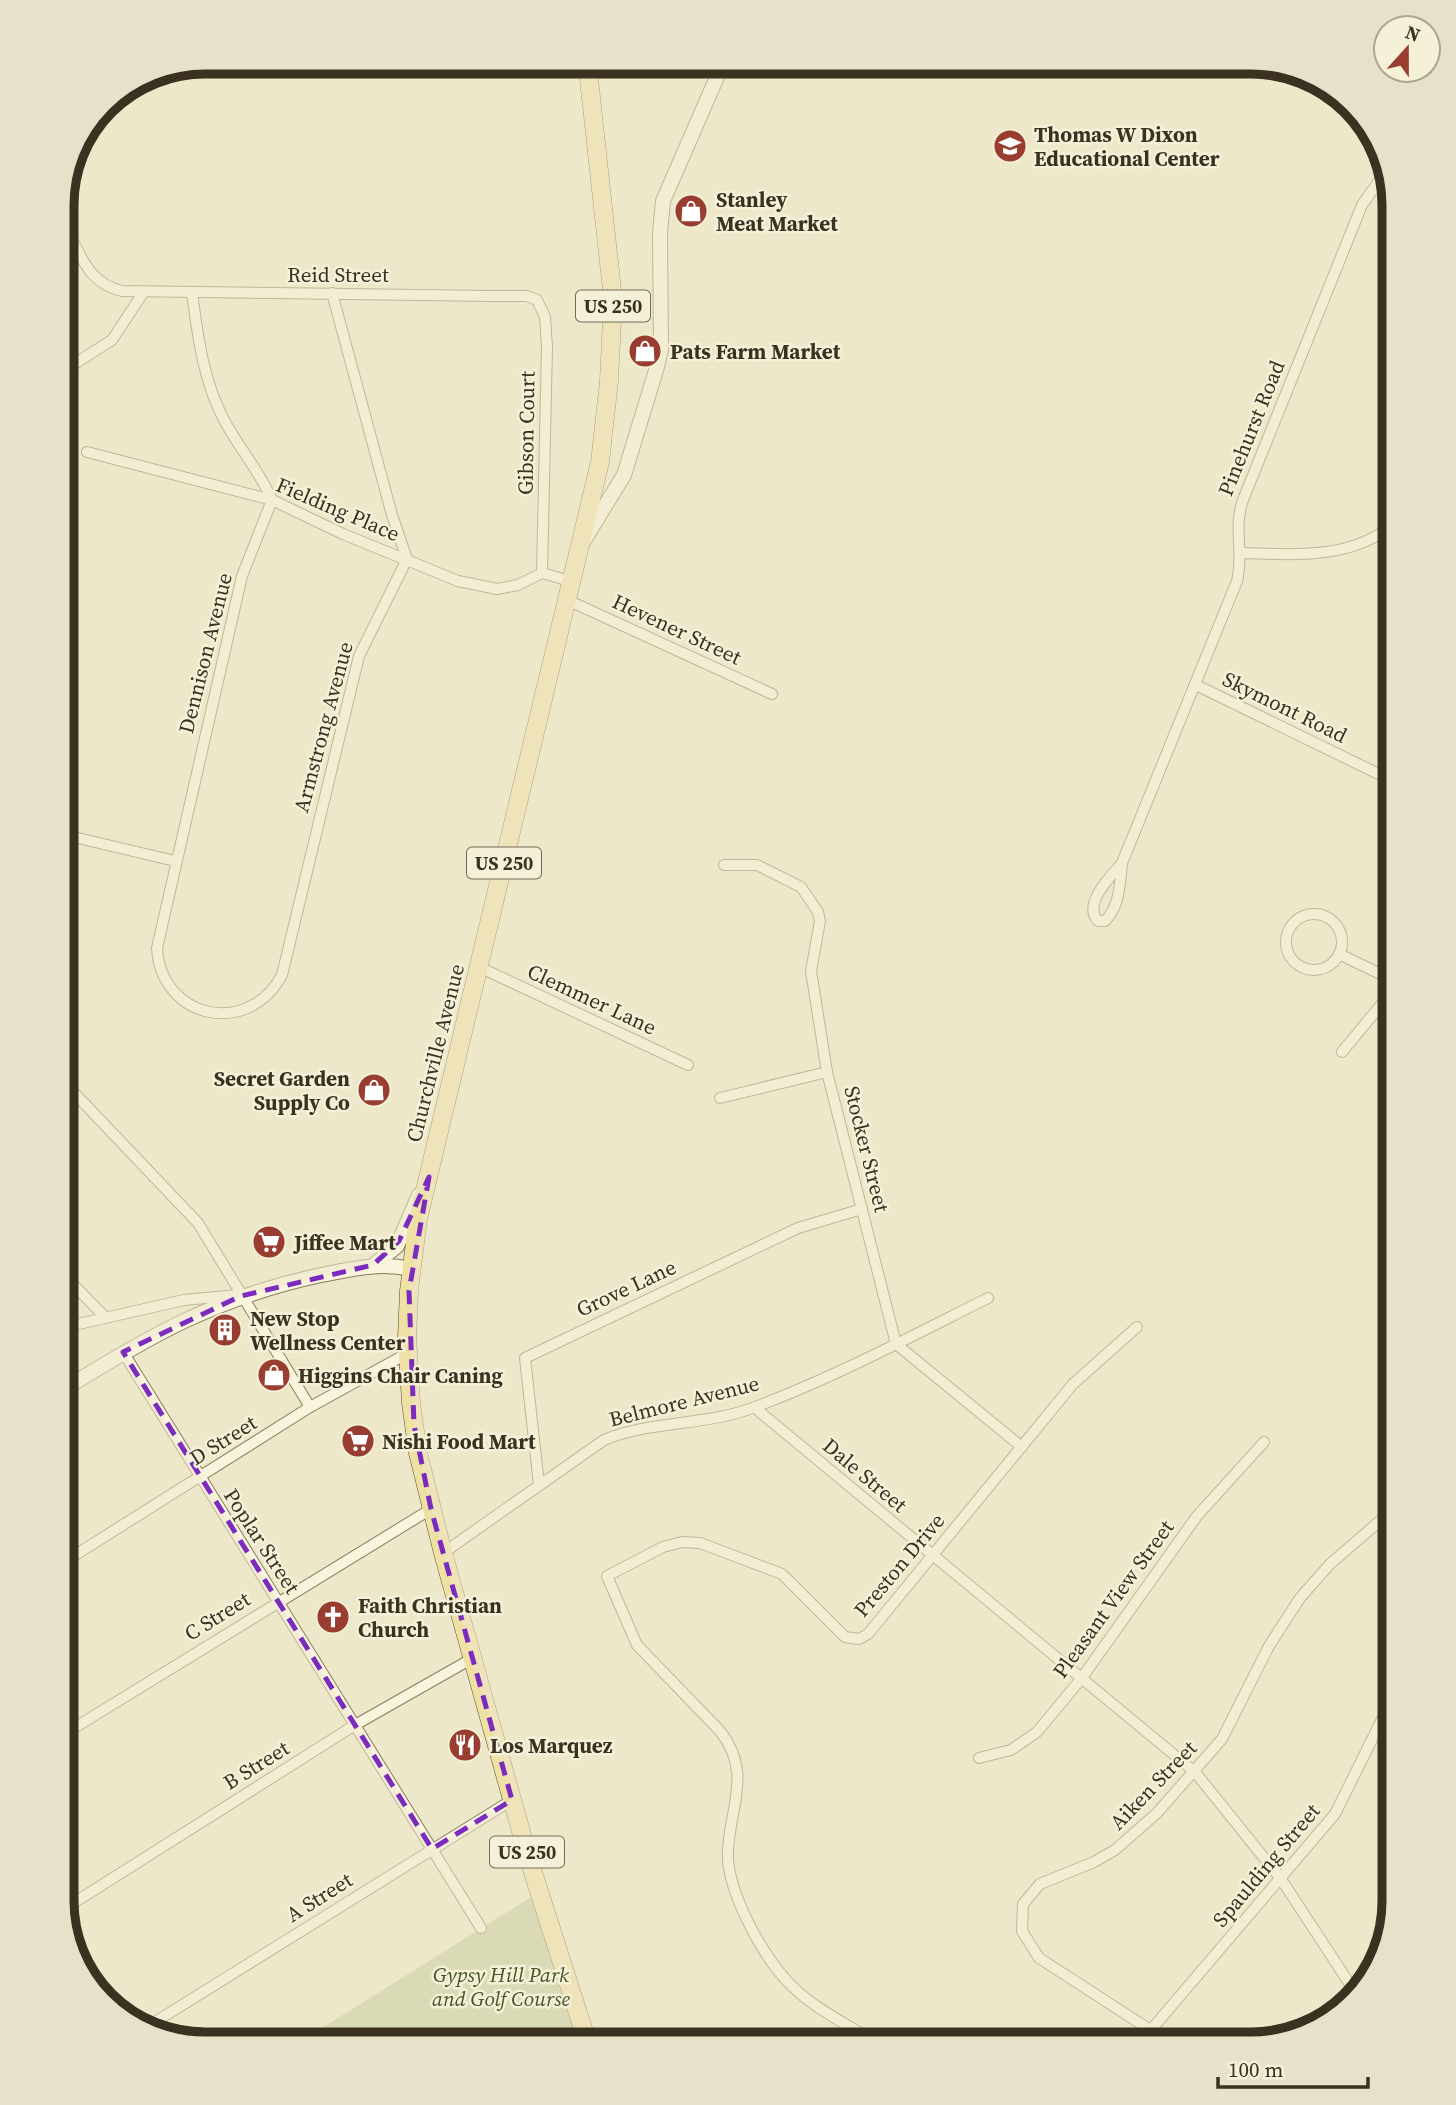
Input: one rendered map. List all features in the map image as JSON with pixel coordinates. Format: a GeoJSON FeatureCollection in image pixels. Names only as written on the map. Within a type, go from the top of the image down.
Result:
{"type":"FeatureCollection","features":[{"type":"Feature","properties":{"kind":"main road","name":"Churchville Avenue"},"geometry":{"type":"LineString","coordinates":[[584,2031],[573,2003],[512,1800],[431,1508],[414,1425],[408,1353],[411,1269],[429,1177],[565,599],[600,462],[610,381],[613,299],[588,74]]}},
{"type":"Feature","properties":{"kind":"street"},"geometry":{"type":"LineString","coordinates":[[579,550],[613,497],[636,440],[661,349],[663,201],[717,74]]}},
{"type":"Feature","properties":{"kind":"street","name":"Pinehurst Road"},"geometry":{"type":"LineString","coordinates":[[1122,863],[1101,887],[1094,907],[1094,915],[1098,921],[1105,921],[1111,913],[1119,893],[1122,863],[1237,581],[1240,553],[1237,525],[1242,500],[1362,205],[1380,180]]}},
{"type":"Feature","properties":{"kind":"street","name":"Reid Street"},"geometry":{"type":"LineString","coordinates":[[74,246],[83,264],[98,281],[117,290],[143,293],[332,293],[534,298]]}},
{"type":"Feature","properties":{"kind":"street"},"geometry":{"type":"LineString","coordinates":[[74,364],[112,340],[143,293]]}},
{"type":"Feature","properties":{"kind":"street"},"geometry":{"type":"LineString","coordinates":[[192,293],[200,351],[214,398],[272,500]]}},
{"type":"Feature","properties":{"kind":"street"},"geometry":{"type":"LineString","coordinates":[[332,293],[392,515],[407,559]]}},
{"type":"Feature","properties":{"kind":"street","name":"Gibson Court"},"geometry":{"type":"LineString","coordinates":[[534,298],[541,304],[545,317],[547,347],[542,573]]}},
{"type":"Feature","properties":{"kind":"street","name":"Fielding Place"},"geometry":{"type":"LineString","coordinates":[[88,452],[272,500],[343,534],[458,581],[497,589],[518,585],[542,573]]}},
{"type":"Feature","properties":{"kind":"street"},"geometry":{"type":"LineString","coordinates":[[600,462],[624,467]]}},
{"type":"Feature","properties":{"kind":"street","name":"Dennison Avenue"},"geometry":{"type":"LineString","coordinates":[[211,1013],[179,997],[166,982],[158,961],[158,941],[242,576],[272,500]]}},
{"type":"Feature","properties":{"kind":"street"},"geometry":{"type":"LineString","coordinates":[[1240,553],[1310,554],[1342,550],[1369,540],[1382,532]]}},
{"type":"Feature","properties":{"kind":"street","name":"Armstrong Avenue"},"geometry":{"type":"LineString","coordinates":[[211,1013],[234,1013],[253,1006],[267,996],[282,975],[359,656],[407,559]]}},
{"type":"Feature","properties":{"kind":"street"},"geometry":{"type":"LineString","coordinates":[[542,573],[570,580]]}},
{"type":"Feature","properties":{"kind":"street","name":"Hevener Street"},"geometry":{"type":"LineString","coordinates":[[565,599],[772,694]]}},
{"type":"Feature","properties":{"kind":"street","name":"Skymont Road"},"geometry":{"type":"LineString","coordinates":[[1196,685],[1382,776]]}},
{"type":"Feature","properties":{"kind":"street"},"geometry":{"type":"LineString","coordinates":[[74,837],[175,861]]}},
{"type":"Feature","properties":{"kind":"street","name":"Stocker Street"},"geometry":{"type":"LineString","coordinates":[[724,864],[757,864],[801,887],[816,906],[820,921],[811,971],[827,1072],[896,1344]]}},
{"type":"Feature","properties":{"kind":"street"},"geometry":{"type":"LineString","coordinates":[[1307,915],[1327,917],[1341,933],[1339,954],[1325,967],[1302,967],[1287,950],[1288,931],[1296,921],[1307,915]]}},
{"type":"Feature","properties":{"kind":"street"},"geometry":{"type":"LineString","coordinates":[[1339,954],[1382,975]]}},
{"type":"Feature","properties":{"kind":"street","name":"Clemmer Lane"},"geometry":{"type":"LineString","coordinates":[[480,967],[688,1065]]}},
{"type":"Feature","properties":{"kind":"street"},"geometry":{"type":"LineString","coordinates":[[1342,1052],[1382,1004]]}},
{"type":"Feature","properties":{"kind":"street"},"geometry":{"type":"LineString","coordinates":[[720,1098],[827,1072]]}},
{"type":"Feature","properties":{"kind":"street"},"geometry":{"type":"LineString","coordinates":[[74,1093],[198,1223],[310,1407]]}},
{"type":"Feature","properties":{"kind":"street"},"geometry":{"type":"LineString","coordinates":[[373,1265],[397,1246],[429,1177]]}},
{"type":"Feature","properties":{"kind":"street","name":"Grove Lane"},"geometry":{"type":"LineString","coordinates":[[538,1485],[524,1358],[798,1228],[862,1209]]}},
{"type":"Feature","properties":{"kind":"street"},"geometry":{"type":"LineString","coordinates":[[74,1383],[123,1352],[185,1319],[241,1296],[373,1265],[411,1269]]}},
{"type":"Feature","properties":{"kind":"street"},"geometry":{"type":"LineString","coordinates":[[74,1285],[106,1318]]}},
{"type":"Feature","properties":{"kind":"street"},"geometry":{"type":"LineString","coordinates":[[74,1325],[198,1297],[241,1296]]}},
{"type":"Feature","properties":{"kind":"street","name":"Belmore Avenue"},"geometry":{"type":"LineString","coordinates":[[443,1553],[594,1446],[621,1433],[755,1408],[896,1344],[988,1298]]}},
{"type":"Feature","properties":{"kind":"street","name":"Preston Drive"},"geometry":{"type":"LineString","coordinates":[[859,2032],[795,1990],[781,1974],[749,1922],[735,1896],[728,1868],[727,1852],[739,1780],[730,1747],[720,1731],[638,1645],[607,1576],[655,1549],[677,1543],[700,1543],[782,1574],[845,1637],[853,1640],[868,1634],[1073,1384],[1137,1327]]}},
{"type":"Feature","properties":{"kind":"street"},"geometry":{"type":"LineString","coordinates":[[896,1344],[1023,1447]]}},
{"type":"Feature","properties":{"kind":"street","name":"Poplar Street"},"geometry":{"type":"LineString","coordinates":[[123,1352],[481,1928]]}},
{"type":"Feature","properties":{"kind":"street","name":"D Street"},"geometry":{"type":"LineString","coordinates":[[74,1556],[310,1407],[408,1353]]}},
{"type":"Feature","properties":{"kind":"street","name":"Dale Street"},"geometry":{"type":"LineString","coordinates":[[755,1408],[1195,1772],[1281,1879],[1351,1985]]}},
{"type":"Feature","properties":{"kind":"street","name":"Pleasant View Street"},"geometry":{"type":"LineString","coordinates":[[979,1758],[1005,1753],[1027,1741],[1081,1679],[1197,1516],[1264,1442]]}},
{"type":"Feature","properties":{"kind":"street","name":"C Street"},"geometry":{"type":"LineString","coordinates":[[74,1728],[431,1508]]}},
{"type":"Feature","properties":{"kind":"street","name":"Aiken Street"},"geometry":{"type":"LineString","coordinates":[[1153,2032],[1039,1958],[1024,1936],[1021,1911],[1026,1897],[1039,1885],[1094,1862],[1125,1842],[1195,1772],[1228,1729],[1265,1654],[1300,1598],[1330,1564],[1382,1519]]}},
{"type":"Feature","properties":{"kind":"street","name":"B Street"},"geometry":{"type":"LineString","coordinates":[[74,1903],[355,1725],[473,1658]]}},
{"type":"Feature","properties":{"kind":"street","name":"Spaulding Street"},"geometry":{"type":"LineString","coordinates":[[1147,2032],[1281,1879],[1341,1804],[1382,1720]]}},
{"type":"Feature","properties":{"kind":"street","name":"A Street"},"geometry":{"type":"LineString","coordinates":[[155,2022],[512,1800]]}},
{"type":"Feature","properties":{"kind":"highlighted area"},"geometry":{"type":"Polygon","coordinates":[[[429,1177],[409,1291],[414,1425],[431,1509],[512,1800],[432,1849],[123,1352],[241,1296],[373,1265],[399,1241],[429,1177]]]}},
{"type":"Feature","properties":{"kind":"green space","name":"Gypsy Hill Park and Golf Course"},"geometry":{"type":"Polygon","coordinates":[[[536,1894],[581,2031],[317,2031],[536,1894]]]}},
{"type":"Feature","properties":{"kind":"place","name":"Thomas W Dixon Educational Center"},"geometry":{"type":"Point","coordinates":[1010,146]}},
{"type":"Feature","properties":{"kind":"place","name":"Stanley Meat Market"},"geometry":{"type":"Point","coordinates":[691,211]}},
{"type":"Feature","properties":{"kind":"place","name":"Pats Farm Market"},"geometry":{"type":"Point","coordinates":[645,351]}},
{"type":"Feature","properties":{"kind":"place","name":"Secret Garden Supply Co"},"geometry":{"type":"Point","coordinates":[374,1090]}},
{"type":"Feature","properties":{"kind":"place","name":"Jiffee Mart"},"geometry":{"type":"Point","coordinates":[269,1242]}},
{"type":"Feature","properties":{"kind":"place","name":"New Stop Wellness Center"},"geometry":{"type":"Point","coordinates":[225,1330]}},
{"type":"Feature","properties":{"kind":"place","name":"Higgins Chair Caning"},"geometry":{"type":"Point","coordinates":[274,1375]}},
{"type":"Feature","properties":{"kind":"place","name":"Nishi Food Mart"},"geometry":{"type":"Point","coordinates":[358,1441]}},
{"type":"Feature","properties":{"kind":"place","name":"Faith Christian Church"},"geometry":{"type":"Point","coordinates":[333,1617]}},
{"type":"Feature","properties":{"kind":"place","name":"Los Marquez"},"geometry":{"type":"Point","coordinates":[465,1745]}}]}
